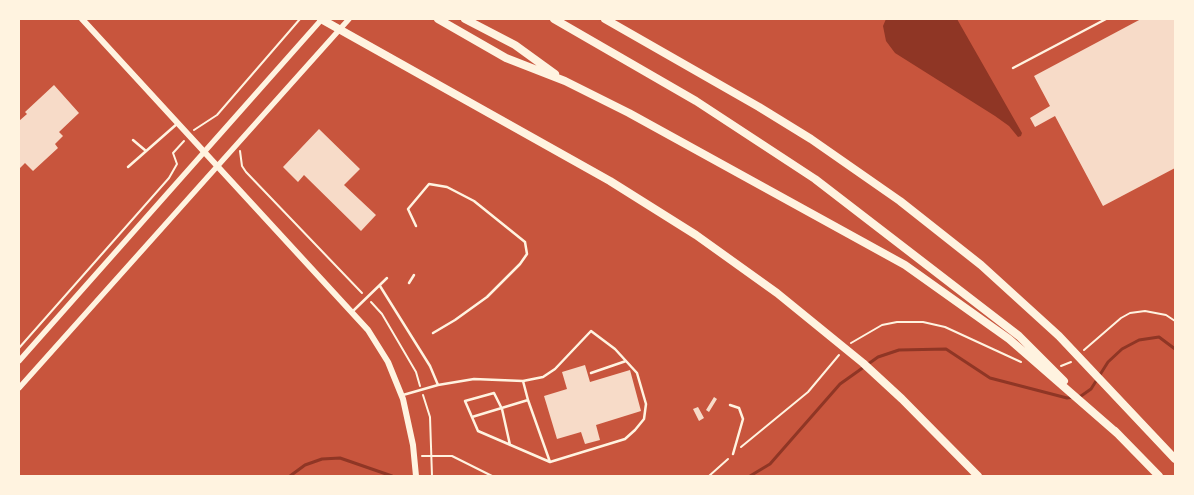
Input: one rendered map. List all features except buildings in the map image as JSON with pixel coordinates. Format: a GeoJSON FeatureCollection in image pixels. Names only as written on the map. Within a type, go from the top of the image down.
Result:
{"type":"FeatureCollection","features":[{"type":"Feature","properties":{"kind":"highway"},"geometry":{"type":"LineString","coordinates":[[322,19],[652,206],[752,275],[824,330],[902,399],[978,476]]}},
{"type":"Feature","properties":{"kind":"highway"},"geometry":{"type":"LineString","coordinates":[[438,19],[506,58],[565,80],[628,113],[905,265],[1009,339],[1118,434]]}},
{"type":"Feature","properties":{"kind":"highway"},"geometry":{"type":"LineString","coordinates":[[465,19],[515,45],[565,80]]}},
{"type":"Feature","properties":{"kind":"highway"},"geometry":{"type":"LineString","coordinates":[[554,19],[696,101],[800,168],[926,262],[1019,336],[1159,476]]}},
{"type":"Feature","properties":{"kind":"highway"},"geometry":{"type":"LineString","coordinates":[[605,19],[759,107],[885,190],[982,265],[1059,336],[1133,412],[1175,459]]}},
{"type":"Feature","properties":{"kind":"main road"},"geometry":{"type":"LineString","coordinates":[[82,19],[353,311],[381,351],[402,396],[415,456],[416,476]]}},
{"type":"Feature","properties":{"kind":"street"},"geometry":{"type":"LineString","coordinates":[[19,361],[322,19]]}},
{"type":"Feature","properties":{"kind":"street"},"geometry":{"type":"LineString","coordinates":[[19,388],[349,19]]}},
{"type":"Feature","properties":{"kind":"lane"},"geometry":{"type":"LineString","coordinates":[[1013,68],[1106,19]]}},
{"type":"Feature","properties":{"kind":"lane"},"geometry":{"type":"LineString","coordinates":[[128,167],[178,123]]}},
{"type":"Feature","properties":{"kind":"lane"},"geometry":{"type":"LineString","coordinates":[[133,140],[146,151]]}},
{"type":"Feature","properties":{"kind":"lane"},"geometry":{"type":"LineString","coordinates":[[416,226],[408,209],[429,184],[447,187],[474,201],[525,242],[527,254],[520,264],[487,298],[456,320],[433,332]]}},
{"type":"Feature","properties":{"kind":"lane"},"geometry":{"type":"LineString","coordinates":[[409,283],[414,276]]}},
{"type":"Feature","properties":{"kind":"lane"},"geometry":{"type":"LineString","coordinates":[[353,311],[387,278]]}},
{"type":"Feature","properties":{"kind":"lane"},"geometry":{"type":"LineString","coordinates":[[380,286],[430,366],[438,385]]}},
{"type":"Feature","properties":{"kind":"lane"},"geometry":{"type":"LineString","coordinates":[[402,396],[421,389],[474,379],[523,381],[543,377],[555,369],[591,332],[615,349],[637,373],[646,404],[644,419],[625,439],[550,462],[510,445],[478,431],[465,401],[494,393],[502,409],[510,445]]}},
{"type":"Feature","properties":{"kind":"lane"},"geometry":{"type":"LineString","coordinates":[[591,372],[626,361]]}},
{"type":"Feature","properties":{"kind":"lane"},"geometry":{"type":"LineString","coordinates":[[523,381],[550,462]]}},
{"type":"Feature","properties":{"kind":"lane"},"geometry":{"type":"LineString","coordinates":[[471,417],[528,400]]}},
{"type":"Feature","properties":{"kind":"lane"},"geometry":{"type":"LineString","coordinates":[[730,405],[739,408],[743,418],[733,454]]}},
{"type":"Feature","properties":{"kind":"path"},"geometry":{"type":"LineString","coordinates":[[199,125],[208,123],[217,115],[300,19]]}},
{"type":"Feature","properties":{"kind":"path"},"geometry":{"type":"LineString","coordinates":[[19,348],[174,172],[177,164],[173,153],[175,151]]}},
{"type":"Feature","properties":{"kind":"path"},"geometry":{"type":"LineString","coordinates":[[241,153],[242,166],[246,172],[382,314],[416,372],[430,417],[432,476]]}},
{"type":"Feature","properties":{"kind":"path"},"geometry":{"type":"LineString","coordinates":[[1078,355],[1121,318],[1130,313],[1145,311],[1166,315],[1175,321]]}},
{"type":"Feature","properties":{"kind":"path"},"geometry":{"type":"LineString","coordinates":[[849,345],[858,337],[882,326],[897,322],[922,322],[945,327],[1023,363]]}},
{"type":"Feature","properties":{"kind":"path"},"geometry":{"type":"LineString","coordinates":[[709,476],[808,392],[842,352]]}},
{"type":"Feature","properties":{"kind":"path"},"geometry":{"type":"LineString","coordinates":[[1054,368],[1071,362]]}},
{"type":"Feature","properties":{"kind":"path"},"geometry":{"type":"LineString","coordinates":[[415,456],[452,456],[492,476]]}},
{"type":"Feature","properties":{"kind":"shaded area"},"geometry":{"type":"Polygon","coordinates":[[[886,19],[957,19],[1022,133],[1021,136],[1018,137],[1009,126],[995,116],[895,53],[886,41],[883,26],[886,19]]]}},
{"type":"Feature","properties":{"kind":"waterway"},"geometry":{"type":"LineString","coordinates":[[750,476],[770,464],[840,384],[878,357],[899,350],[946,349],[990,378],[1067,398],[1081,396],[1091,389],[1108,362],[1122,349],[1139,340],[1159,337],[1175,349]]}},
{"type":"Feature","properties":{"kind":"waterway"},"geometry":{"type":"LineString","coordinates":[[290,476],[305,465],[322,459],[340,458],[392,476]]}}]}
